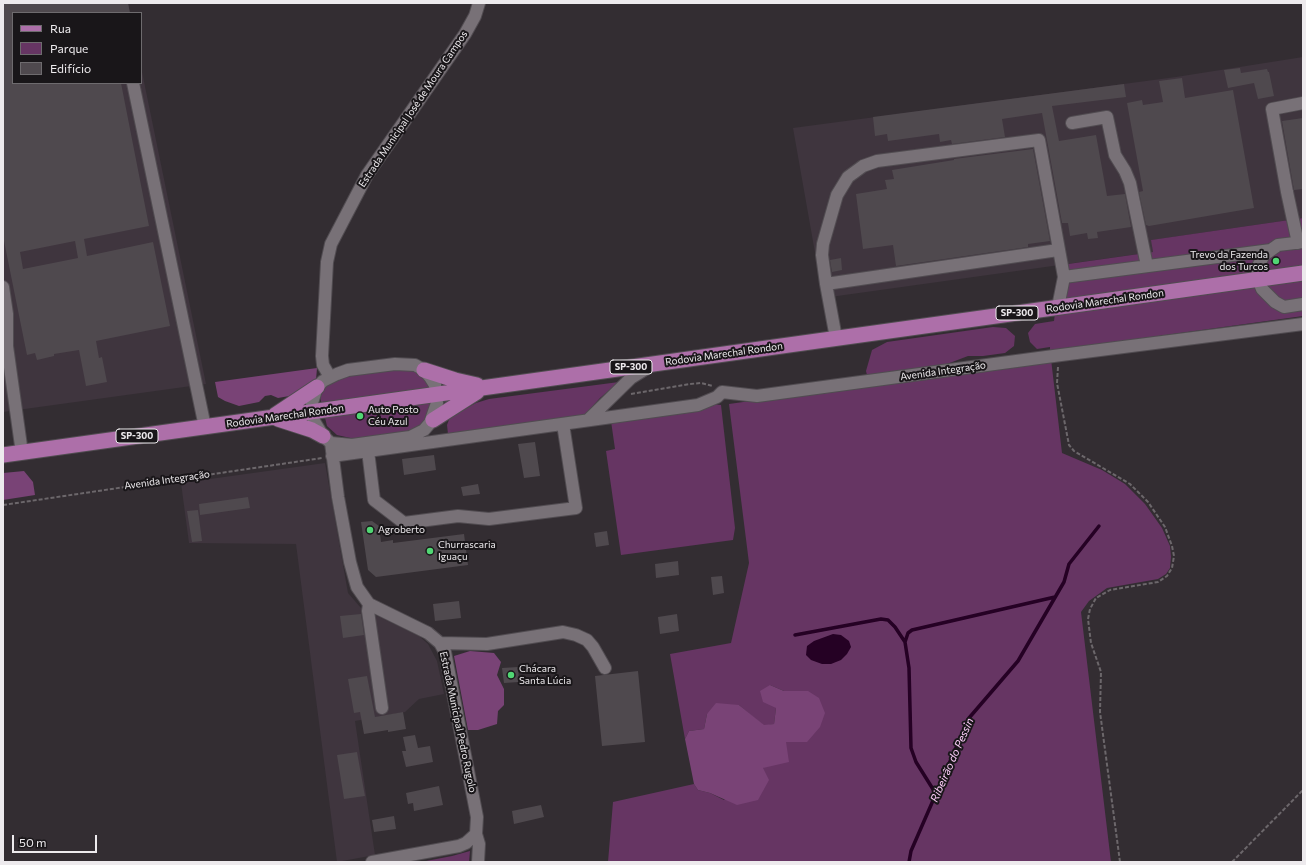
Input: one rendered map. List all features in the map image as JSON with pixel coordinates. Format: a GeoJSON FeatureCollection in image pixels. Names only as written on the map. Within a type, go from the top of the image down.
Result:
{"type":"FeatureCollection","features":[{"type":"Feature","properties":{"kind":"main road","name":"Rodovia Marechal Rondon"},"geometry":{"type":"LineString","coordinates":[[3,455],[1303,273]]}},
{"type":"Feature","properties":{"kind":"main road"},"geometry":{"type":"LineString","coordinates":[[424,370],[455,380],[488,387]]}},
{"type":"Feature","properties":{"kind":"main road"},"geometry":{"type":"LineString","coordinates":[[271,418],[317,387]]}},
{"type":"Feature","properties":{"kind":"main road"},"geometry":{"type":"LineString","coordinates":[[432,422],[470,395],[488,387]]}},
{"type":"Feature","properties":{"kind":"main road"},"geometry":{"type":"LineString","coordinates":[[271,418],[289,422],[327,439]]}},
{"type":"Feature","properties":{"kind":"street","name":"Estrada Municipal José de Moura Campos"},"geometry":{"type":"LineString","coordinates":[[330,377],[323,365],[322,356],[327,262],[331,244],[367,175],[465,34],[475,16],[479,3]]}},
{"type":"Feature","properties":{"kind":"street"},"geometry":{"type":"LineString","coordinates":[[133,84],[205,427]]}},
{"type":"Feature","properties":{"kind":"street"},"geometry":{"type":"LineString","coordinates":[[1303,103],[1272,109],[1287,192],[1301,242],[1278,245],[1261,260],[1257,268],[1258,279],[1262,289],[1268,296],[1284,307],[1303,325]]}},
{"type":"Feature","properties":{"kind":"street"},"geometry":{"type":"LineString","coordinates":[[1072,123],[1107,117],[1114,155],[1125,171],[1130,183],[1147,266]]}},
{"type":"Feature","properties":{"kind":"street"},"geometry":{"type":"LineString","coordinates":[[836,338],[826,284],[822,255],[823,244],[837,195],[848,177],[863,166],[877,161],[1039,140],[1064,277],[1058,307]]}},
{"type":"Feature","properties":{"kind":"street"},"geometry":{"type":"LineString","coordinates":[[826,284],[1058,250]]}},
{"type":"Feature","properties":{"kind":"street"},"geometry":{"type":"LineString","coordinates":[[1064,277],[1271,250]]}},
{"type":"Feature","properties":{"kind":"street"},"geometry":{"type":"LineString","coordinates":[[3,287],[7,314],[5,346],[22,453]]}},
{"type":"Feature","properties":{"kind":"street"},"geometry":{"type":"LineString","coordinates":[[1284,307],[1303,304]]}},
{"type":"Feature","properties":{"kind":"street","name":"Avenida Integração"},"geometry":{"type":"LineString","coordinates":[[722,392],[757,396],[1061,354],[1303,325]]}},
{"type":"Feature","properties":{"kind":"street"},"geometry":{"type":"LineString","coordinates":[[432,422],[424,430],[410,437],[352,444],[327,439],[314,421],[313,399],[317,387],[330,377],[348,370],[395,364],[415,365],[424,370],[435,385],[437,394],[436,408],[432,422],[434,436],[438,442]]}},
{"type":"Feature","properties":{"kind":"street"},"geometry":{"type":"LineString","coordinates":[[588,420],[631,378],[655,364]]}},
{"type":"Feature","properties":{"kind":"street"},"geometry":{"type":"LineString","coordinates":[[332,456],[698,405],[717,397],[722,392]]}},
{"type":"Feature","properties":{"kind":"street"},"geometry":{"type":"LineString","coordinates":[[368,451],[374,500],[404,523],[458,516],[489,520],[576,508],[563,424]]}},
{"type":"Feature","properties":{"kind":"street","name":"Estrada Municipal Pedro Rugolo"},"geometry":{"type":"LineString","coordinates":[[327,439],[332,456],[356,587],[370,604],[418,627],[440,643],[445,652],[477,818],[476,834],[479,844],[478,862]]}},
{"type":"Feature","properties":{"kind":"street"},"geometry":{"type":"LineString","coordinates":[[370,604],[368,611],[382,708]]}},
{"type":"Feature","properties":{"kind":"street"},"geometry":{"type":"LineString","coordinates":[[440,643],[499,643],[563,632],[576,635],[587,640],[593,647],[605,668]]}},
{"type":"Feature","properties":{"kind":"street"},"geometry":{"type":"LineString","coordinates":[[372,862],[459,846],[466,843],[476,834]]}},
{"type":"Feature","properties":{"kind":"path"},"geometry":{"type":"LineString","coordinates":[[1061,354],[1058,366],[1057,383],[1069,445],[1074,451],[1130,484],[1148,502],[1164,527],[1172,546],[1174,556],[1172,568],[1167,576],[1158,582],[1110,590],[1096,598],[1090,609],[1088,619],[1091,643],[1101,672],[1100,712],[1120,862]]}},
{"type":"Feature","properties":{"kind":"path"},"geometry":{"type":"LineString","coordinates":[[630,394],[676,385],[700,383],[714,387],[722,392]]}},
{"type":"Feature","properties":{"kind":"path","name":"Avenida Integração"},"geometry":{"type":"LineString","coordinates":[[3,505],[332,456]]}},
{"type":"Feature","properties":{"kind":"path"},"geometry":{"type":"LineString","coordinates":[[1232,862],[1303,790]]}},
{"type":"Feature","properties":{"kind":"shaded area"},"geometry":{"type":"Polygon","coordinates":[[[3,3],[128,3],[130,12],[12,12],[12,84],[142,84],[142,72],[206,384],[3,412],[3,3]]]}},
{"type":"Feature","properties":{"kind":"shaded area"},"geometry":{"type":"Polygon","coordinates":[[[1303,57],[1303,218],[1152,240],[1153,252],[823,298],[793,128],[1176,77],[1303,57]]]}},
{"type":"Feature","properties":{"kind":"shaded area"},"geometry":{"type":"Polygon","coordinates":[[[317,368],[316,380],[295,395],[278,398],[271,395],[265,396],[259,402],[239,406],[218,397],[215,382],[317,368]]]}},
{"type":"Feature","properties":{"kind":"shaded area"},"geometry":{"type":"Polygon","coordinates":[[[325,463],[348,593],[361,608],[419,636],[428,644],[437,661],[444,694],[419,699],[405,712],[355,721],[375,855],[337,862],[296,544],[189,543],[181,483],[325,463]]]}},
{"type":"Feature","properties":{"kind":"shaded area"},"geometry":{"type":"Polygon","coordinates":[[[24,471],[33,482],[35,495],[3,500],[3,473],[24,471]]]}},
{"type":"Feature","properties":{"kind":"shaded area"},"geometry":{"type":"Polygon","coordinates":[[[833,634],[841,635],[849,641],[851,647],[841,660],[831,664],[822,664],[811,660],[806,655],[807,646],[814,641],[833,634]]]}},
{"type":"Feature","properties":{"kind":"shaded area"},"geometry":{"type":"Polygon","coordinates":[[[470,651],[494,653],[501,662],[497,675],[504,689],[504,705],[498,711],[497,724],[478,730],[468,730],[454,656],[470,651]]]}},
{"type":"Feature","properties":{"kind":"shaded area"},"geometry":{"type":"Polygon","coordinates":[[[770,685],[784,691],[808,691],[819,698],[825,713],[820,727],[807,742],[786,742],[789,762],[763,768],[769,780],[758,800],[737,805],[710,793],[698,790],[694,784],[685,739],[689,731],[704,729],[707,714],[716,703],[739,705],[764,725],[774,724],[776,708],[763,702],[760,691],[770,685]]]}},
{"type":"Feature","properties":{"kind":"green space"},"geometry":{"type":"Polygon","coordinates":[[[1303,218],[1303,316],[1050,351],[1050,347],[1037,349],[1030,342],[1028,333],[1035,324],[1054,321],[1061,265],[1153,252],[1151,240],[1303,218]]]}},
{"type":"Feature","properties":{"kind":"green space"},"geometry":{"type":"Polygon","coordinates":[[[993,327],[1006,328],[1015,336],[1014,346],[1005,353],[983,356],[968,356],[947,364],[946,374],[1051,359],[1062,453],[1102,470],[1125,484],[1145,504],[1162,528],[1170,546],[1170,568],[1166,574],[1158,579],[1107,588],[1089,601],[1081,612],[1111,862],[608,862],[613,802],[694,784],[698,790],[710,793],[724,800],[763,768],[786,741],[808,691],[784,691],[770,685],[776,708],[774,724],[764,726],[739,705],[707,714],[704,729],[689,731],[685,739],[670,654],[731,643],[749,563],[729,404],[871,384],[869,383],[866,371],[872,350],[887,342],[993,327]]]}},
{"type":"Feature","properties":{"kind":"green space"},"geometry":{"type":"Polygon","coordinates":[[[392,367],[414,370],[428,382],[432,407],[428,416],[419,427],[409,432],[355,439],[337,435],[327,426],[320,397],[322,390],[337,377],[392,367]]]}},
{"type":"Feature","properties":{"kind":"green space"},"geometry":{"type":"Polygon","coordinates":[[[619,382],[600,398],[585,415],[448,434],[447,425],[450,417],[476,403],[489,399],[619,382]]]}},
{"type":"Feature","properties":{"kind":"green space"},"geometry":{"type":"Polygon","coordinates":[[[711,404],[721,405],[735,528],[733,540],[621,555],[606,451],[615,449],[611,421],[711,404]]]}},
{"type":"Feature","properties":{"kind":"green space"},"geometry":{"type":"Polygon","coordinates":[[[470,851],[469,862],[421,862],[452,856],[470,851]]]}},
{"type":"Feature","properties":{"kind":"building"},"geometry":{"type":"Polygon","coordinates":[[[3,3],[128,3],[130,12],[12,12],[12,84],[121,84],[149,226],[84,239],[87,256],[153,242],[170,326],[96,341],[99,358],[102,357],[107,382],[86,386],[79,350],[54,354],[54,356],[37,360],[35,353],[27,355],[3,236],[3,3]],[[75,241],[20,252],[23,269],[78,258],[75,241]]]}},
{"type":"Feature","properties":{"kind":"building"},"geometry":{"type":"Polygon","coordinates":[[[1240,68],[1241,73],[1267,69],[1274,96],[1258,99],[1254,83],[1228,88],[1224,70],[1240,68]]]}},
{"type":"Feature","properties":{"kind":"building"},"geometry":{"type":"Polygon","coordinates":[[[1182,78],[1185,98],[1233,90],[1254,208],[1149,226],[1146,225],[1139,192],[1143,191],[1127,103],[1142,100],[1143,105],[1163,102],[1159,81],[1182,78]]]}},
{"type":"Feature","properties":{"kind":"building"},"geometry":{"type":"Polygon","coordinates":[[[1124,84],[1126,97],[1052,106],[1059,141],[1096,135],[1107,196],[1125,194],[1131,227],[1097,232],[1098,238],[1088,239],[1087,233],[1070,236],[1068,223],[1062,223],[1042,113],[1002,119],[1005,137],[952,144],[951,140],[940,142],[939,134],[888,141],[887,134],[875,136],[873,117],[1124,84]]]}},
{"type":"Feature","properties":{"kind":"building"},"geometry":{"type":"Polygon","coordinates":[[[1303,118],[1303,189],[1294,190],[1282,121],[1303,118]]]}},
{"type":"Feature","properties":{"kind":"building"},"geometry":{"type":"Polygon","coordinates":[[[1033,149],[1050,241],[1028,244],[1028,247],[896,266],[893,245],[863,249],[856,194],[887,189],[885,180],[894,179],[892,170],[954,159],[1033,149]]]}},
{"type":"Feature","properties":{"kind":"building"},"geometry":{"type":"Polygon","coordinates":[[[841,258],[842,270],[832,272],[830,260],[841,258]]]}},
{"type":"Feature","properties":{"kind":"building"},"geometry":{"type":"Polygon","coordinates":[[[535,442],[540,476],[524,478],[518,444],[535,442]]]}},
{"type":"Feature","properties":{"kind":"building"},"geometry":{"type":"Polygon","coordinates":[[[434,455],[436,470],[404,475],[402,459],[434,455]]]}},
{"type":"Feature","properties":{"kind":"building"},"geometry":{"type":"Polygon","coordinates":[[[478,484],[480,494],[463,496],[461,487],[478,484]]]}},
{"type":"Feature","properties":{"kind":"building"},"geometry":{"type":"Polygon","coordinates":[[[248,497],[250,508],[200,515],[199,504],[248,497]]]}},
{"type":"Feature","properties":{"kind":"building"},"geometry":{"type":"Polygon","coordinates":[[[198,510],[202,541],[192,542],[187,511],[198,510]]]}},
{"type":"Feature","properties":{"kind":"building"},"geometry":{"type":"Polygon","coordinates":[[[372,521],[379,526],[381,542],[393,540],[393,543],[464,534],[468,565],[376,577],[368,570],[361,522],[372,521]]]}},
{"type":"Feature","properties":{"kind":"building"},"geometry":{"type":"Polygon","coordinates":[[[607,531],[609,545],[596,547],[594,533],[607,531]]]}},
{"type":"Feature","properties":{"kind":"building"},"geometry":{"type":"Polygon","coordinates":[[[678,561],[679,575],[656,578],[655,564],[678,561]]]}},
{"type":"Feature","properties":{"kind":"building"},"geometry":{"type":"Polygon","coordinates":[[[722,576],[724,593],[713,595],[711,577],[722,576]]]}},
{"type":"Feature","properties":{"kind":"building"},"geometry":{"type":"Polygon","coordinates":[[[459,601],[461,618],[435,621],[433,604],[459,601]]]}},
{"type":"Feature","properties":{"kind":"building"},"geometry":{"type":"Polygon","coordinates":[[[361,614],[364,635],[343,638],[340,616],[361,614]]]}},
{"type":"Feature","properties":{"kind":"building"},"geometry":{"type":"Polygon","coordinates":[[[677,614],[679,631],[660,634],[658,617],[677,614]]]}},
{"type":"Feature","properties":{"kind":"building","name":"Chácara Santa Lúcia"},"geometry":{"type":"Polygon","coordinates":[[[518,667],[519,682],[504,683],[502,668],[518,667]]]}},
{"type":"Feature","properties":{"kind":"building"},"geometry":{"type":"Polygon","coordinates":[[[638,671],[645,742],[602,746],[595,676],[638,671]]]}},
{"type":"Feature","properties":{"kind":"building"},"geometry":{"type":"Polygon","coordinates":[[[367,676],[375,717],[403,712],[406,729],[364,734],[360,712],[354,713],[348,679],[367,676]]]}},
{"type":"Feature","properties":{"kind":"building"},"geometry":{"type":"Polygon","coordinates":[[[415,735],[418,748],[430,746],[433,762],[406,767],[402,751],[406,751],[403,737],[415,735]]]}},
{"type":"Feature","properties":{"kind":"building"},"geometry":{"type":"Polygon","coordinates":[[[357,752],[365,796],[344,799],[337,755],[357,752]]]}},
{"type":"Feature","properties":{"kind":"building"},"geometry":{"type":"Polygon","coordinates":[[[439,786],[443,805],[414,811],[413,803],[408,804],[406,793],[439,786]]]}},
{"type":"Feature","properties":{"kind":"building"},"geometry":{"type":"Polygon","coordinates":[[[541,805],[544,817],[514,824],[512,811],[541,805]]]}},
{"type":"Feature","properties":{"kind":"building"},"geometry":{"type":"Polygon","coordinates":[[[394,816],[396,829],[374,832],[372,820],[394,816]]]}},
{"type":"Feature","properties":{"kind":"waterway","name":"Ribeirão do Pessin"},"geometry":{"type":"LineString","coordinates":[[909,862],[911,851],[969,718],[1018,661],[1064,582],[1069,564],[1099,526]]}},
{"type":"Feature","properties":{"kind":"waterway"},"geometry":{"type":"LineString","coordinates":[[936,794],[916,762],[911,748],[909,668],[905,642],[908,633],[912,630],[1055,597]]}},
{"type":"Feature","properties":{"kind":"waterway"},"geometry":{"type":"LineString","coordinates":[[795,635],[881,619],[888,620],[895,627],[905,642]]}},
{"type":"Feature","properties":{"kind":"place","name":"Trevo da Fazenda dos Turcos"},"geometry":{"type":"Point","coordinates":[1276,261]}},
{"type":"Feature","properties":{"kind":"place","name":"Auto Posto Céu Azul"},"geometry":{"type":"Point","coordinates":[360,416]}},
{"type":"Feature","properties":{"kind":"place","name":"Agroberto"},"geometry":{"type":"Point","coordinates":[370,530]}},
{"type":"Feature","properties":{"kind":"place","name":"Churrascaria Iguaçu"},"geometry":{"type":"Point","coordinates":[430,551]}},
{"type":"Feature","properties":{"kind":"place","name":"Chácara Santa Lúcia"},"geometry":{"type":"Point","coordinates":[511,675]}}]}
